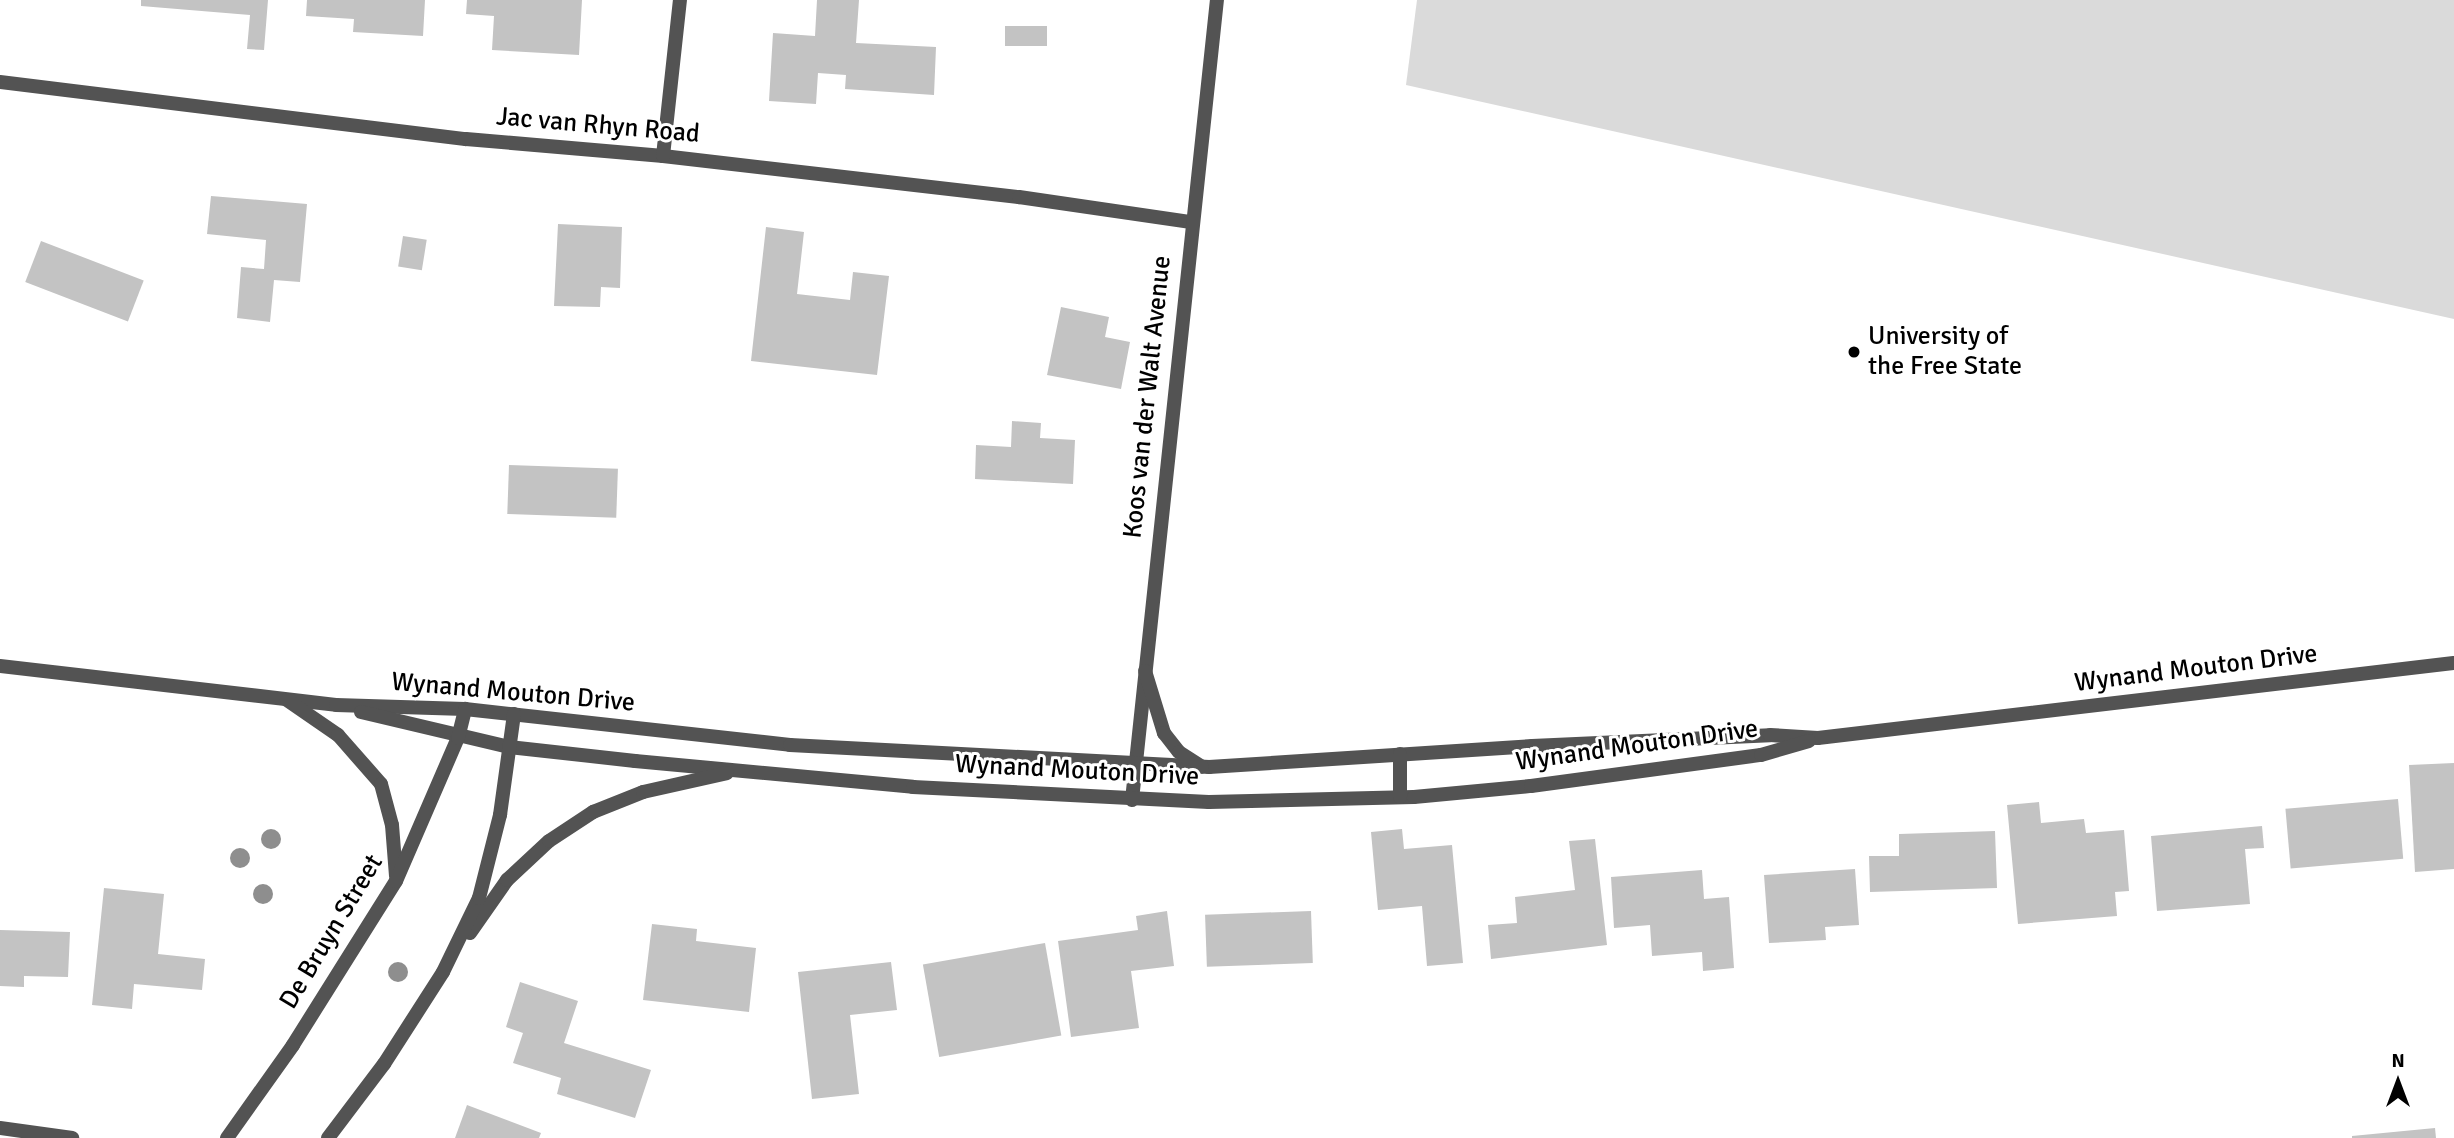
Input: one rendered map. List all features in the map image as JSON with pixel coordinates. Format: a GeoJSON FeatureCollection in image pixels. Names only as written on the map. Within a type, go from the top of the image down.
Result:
{"type":"FeatureCollection","features":[{"type":"Feature","properties":{"kind":"street"},"geometry":{"type":"LineString","coordinates":[[663,156],[680,0]]}},
{"type":"Feature","properties":{"kind":"street","name":"Koos van der Walt Avenue"},"geometry":{"type":"LineString","coordinates":[[1132,800],[1191,222],[1217,0]]}},
{"type":"Feature","properties":{"kind":"street","name":"Jac van Rhyn Road"},"geometry":{"type":"LineString","coordinates":[[0,82],[466,139],[663,156],[1191,222]]}},
{"type":"Feature","properties":{"kind":"street","name":"Wynand Mouton Drive"},"geometry":{"type":"LineString","coordinates":[[336,705],[458,738],[509,747],[913,787],[1132,800],[1400,797],[1531,786],[1761,755],[1818,738],[2454,663]]}},
{"type":"Feature","properties":{"kind":"street","name":"Wynand Mouton Drive"},"geometry":{"type":"LineString","coordinates":[[0,666],[336,705],[465,709],[790,745],[1135,766],[1202,767],[1770,735],[1818,738]]}},
{"type":"Feature","properties":{"kind":"street"},"geometry":{"type":"LineString","coordinates":[[1145,671],[1164,733],[1179,752],[1202,767]]}},
{"type":"Feature","properties":{"kind":"street"},"geometry":{"type":"LineString","coordinates":[[285,699],[338,735],[381,783],[392,825],[396,881]]}},
{"type":"Feature","properties":{"kind":"street","name":"De Bruyn Street"},"geometry":{"type":"LineString","coordinates":[[227,1138],[293,1045],[396,881],[458,738],[465,709]]}},
{"type":"Feature","properties":{"kind":"street"},"geometry":{"type":"LineString","coordinates":[[443,972],[479,898],[500,815],[514,714]]}},
{"type":"Feature","properties":{"kind":"street"},"geometry":{"type":"LineString","coordinates":[[1400,754],[1400,797]]}},
{"type":"Feature","properties":{"kind":"street"},"geometry":{"type":"LineString","coordinates":[[328,1138],[384,1064],[507,880],[549,841],[593,812],[643,792],[744,769]]}},
{"type":"Feature","properties":{"kind":"street"},"geometry":{"type":"LineString","coordinates":[[0,1128],[72,1138]]}},
{"type":"Feature","properties":{"kind":"shaded area"},"geometry":{"type":"Polygon","coordinates":[[[1417,0],[2454,0],[2454,319],[1406,85],[1417,0]]]}},
{"type":"Feature","properties":{"kind":"building"},"geometry":{"type":"Polygon","coordinates":[[[141,0],[268,0],[264,50],[247,49],[250,15],[141,6],[141,0]]]}},
{"type":"Feature","properties":{"kind":"building"},"geometry":{"type":"Polygon","coordinates":[[[307,0],[425,0],[423,36],[353,32],[354,19],[306,16],[307,0]]]}},
{"type":"Feature","properties":{"kind":"building"},"geometry":{"type":"Polygon","coordinates":[[[467,0],[582,0],[579,55],[492,50],[494,16],[466,14],[467,0]]]}},
{"type":"Feature","properties":{"kind":"building"},"geometry":{"type":"Polygon","coordinates":[[[817,0],[859,0],[856,43],[936,47],[934,95],[845,89],[846,75],[818,73],[816,104],[769,101],[773,33],[815,36],[817,0]]]}},
{"type":"Feature","properties":{"kind":"building"},"geometry":{"type":"Polygon","coordinates":[[[1005,26],[1047,26],[1047,46],[1005,46],[1005,26]]]}},
{"type":"Feature","properties":{"kind":"building"},"geometry":{"type":"Polygon","coordinates":[[[211,196],[307,204],[300,282],[274,280],[270,322],[237,318],[241,267],[264,269],[266,240],[207,234],[211,196]]]}},
{"type":"Feature","properties":{"kind":"building"},"geometry":{"type":"Polygon","coordinates":[[[558,224],[622,227],[620,288],[601,287],[600,307],[554,306],[558,224]]]}},
{"type":"Feature","properties":{"kind":"building"},"geometry":{"type":"Polygon","coordinates":[[[766,227],[804,232],[797,294],[850,300],[853,272],[889,276],[877,375],[751,361],[766,227]]]}},
{"type":"Feature","properties":{"kind":"building"},"geometry":{"type":"Polygon","coordinates":[[[403,236],[427,240],[422,270],[398,267],[403,236]]]}},
{"type":"Feature","properties":{"kind":"building"},"geometry":{"type":"Polygon","coordinates":[[[41,241],[144,280],[128,321],[25,282],[41,241]]]}},
{"type":"Feature","properties":{"kind":"building"},"geometry":{"type":"Polygon","coordinates":[[[1061,307],[1109,317],[1105,337],[1130,342],[1121,389],[1047,375],[1061,307]]]}},
{"type":"Feature","properties":{"kind":"building"},"geometry":{"type":"Polygon","coordinates":[[[1012,421],[1041,423],[1040,438],[1075,440],[1073,484],[975,479],[976,445],[1011,447],[1012,421]]]}},
{"type":"Feature","properties":{"kind":"building"},"geometry":{"type":"Polygon","coordinates":[[[509,465],[618,469],[616,518],[507,514],[509,465]]]}},
{"type":"Feature","properties":{"kind":"building"},"geometry":{"type":"Polygon","coordinates":[[[2454,763],[2454,869],[2415,872],[2409,765],[2454,763]]]}},
{"type":"Feature","properties":{"kind":"building"},"geometry":{"type":"Polygon","coordinates":[[[2398,799],[2403,859],[2291,869],[2285,809],[2398,799]]]}},
{"type":"Feature","properties":{"kind":"building"},"geometry":{"type":"Polygon","coordinates":[[[2039,802],[2041,823],[2084,819],[2086,833],[2124,830],[2129,891],[2115,892],[2117,916],[2018,924],[2007,805],[2039,802]]]}},
{"type":"Feature","properties":{"kind":"building"},"geometry":{"type":"Polygon","coordinates":[[[2262,826],[2264,848],[2245,849],[2250,904],[2157,911],[2151,836],[2262,826]]]}},
{"type":"Feature","properties":{"kind":"building"},"geometry":{"type":"Polygon","coordinates":[[[1402,829],[1404,849],[1452,845],[1463,963],[1427,966],[1422,906],[1378,910],[1371,832],[1402,829]]]}},
{"type":"Feature","properties":{"kind":"building"},"geometry":{"type":"Polygon","coordinates":[[[1995,831],[1997,888],[1870,892],[1869,856],[1899,856],[1899,834],[1995,831]]]}},
{"type":"Feature","properties":{"kind":"building"},"geometry":{"type":"Polygon","coordinates":[[[1595,839],[1607,945],[1491,959],[1488,925],[1517,923],[1515,897],[1575,890],[1569,841],[1595,839]]]}},
{"type":"Feature","properties":{"kind":"building"},"geometry":{"type":"Polygon","coordinates":[[[1855,869],[1859,925],[1825,927],[1826,940],[1769,943],[1764,875],[1855,869]]]}},
{"type":"Feature","properties":{"kind":"building"},"geometry":{"type":"Polygon","coordinates":[[[1702,870],[1704,899],[1729,897],[1734,968],[1703,971],[1702,952],[1652,956],[1650,925],[1614,928],[1611,877],[1702,870]]]}},
{"type":"Feature","properties":{"kind":"building"},"geometry":{"type":"Polygon","coordinates":[[[104,888],[164,894],[158,954],[205,959],[202,990],[134,984],[132,1009],[92,1005],[104,888]]]}},
{"type":"Feature","properties":{"kind":"building"},"geometry":{"type":"Polygon","coordinates":[[[1167,911],[1174,966],[1131,971],[1139,1028],[1071,1037],[1058,941],[1138,930],[1136,916],[1167,911]]]}},
{"type":"Feature","properties":{"kind":"building"},"geometry":{"type":"Polygon","coordinates":[[[1311,911],[1313,963],[1207,967],[1205,915],[1311,911]]]}},
{"type":"Feature","properties":{"kind":"building"},"geometry":{"type":"Polygon","coordinates":[[[652,924],[697,929],[696,941],[756,948],[749,1012],[643,1000],[652,924]]]}},
{"type":"Feature","properties":{"kind":"building"},"geometry":{"type":"Polygon","coordinates":[[[0,930],[70,932],[68,977],[24,976],[24,987],[0,986],[0,930]]]}},
{"type":"Feature","properties":{"kind":"building"},"geometry":{"type":"Polygon","coordinates":[[[1045,943],[1061,1036],[939,1057],[923,965],[1045,943]]]}},
{"type":"Feature","properties":{"kind":"building"},"geometry":{"type":"Polygon","coordinates":[[[891,962],[897,1010],[850,1015],[859,1094],[812,1099],[798,972],[891,962]]]}},
{"type":"Feature","properties":{"kind":"building"},"geometry":{"type":"Polygon","coordinates":[[[520,982],[578,1001],[564,1043],[651,1070],[635,1118],[557,1094],[561,1078],[513,1063],[523,1033],[506,1027],[520,982]]]}},
{"type":"Feature","properties":{"kind":"building"},"geometry":{"type":"Polygon","coordinates":[[[467,1105],[541,1133],[539,1138],[455,1138],[467,1105]]]}},
{"type":"Feature","properties":{"kind":"building"},"geometry":{"type":"Polygon","coordinates":[[[2435,1128],[2436,1138],[2352,1138],[2352,1136],[2435,1128]]]}},
{"type":"Feature","properties":{"kind":"place","name":"University of the Free State"},"geometry":{"type":"Point","coordinates":[1854,352]}}]}
